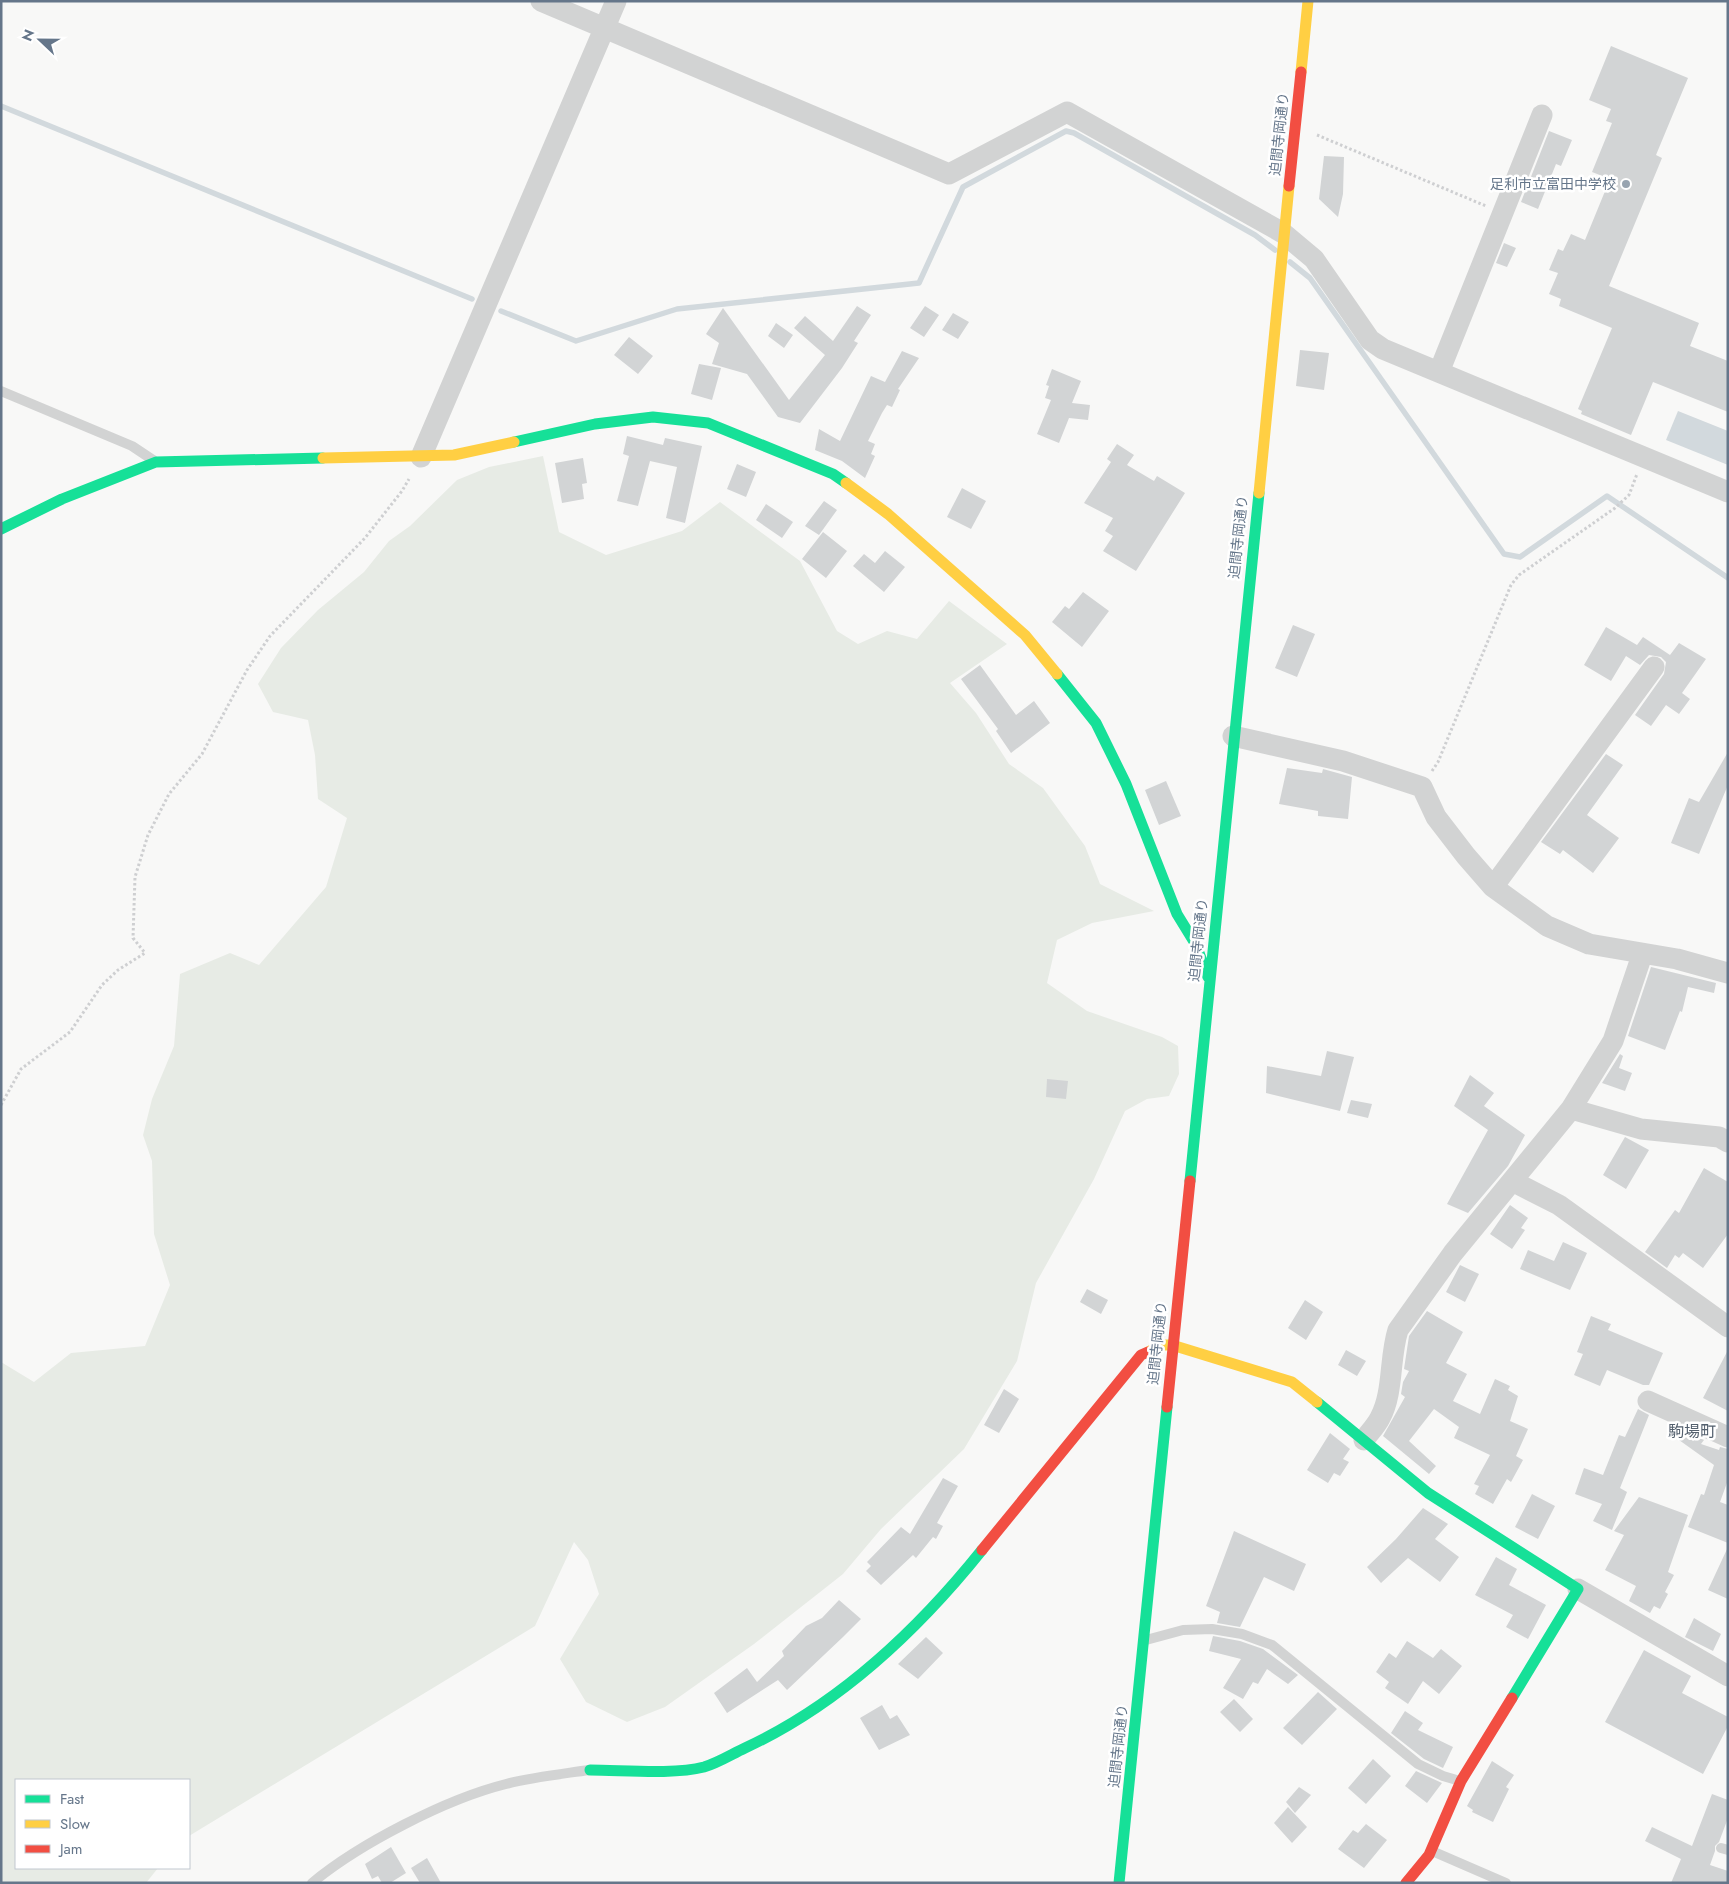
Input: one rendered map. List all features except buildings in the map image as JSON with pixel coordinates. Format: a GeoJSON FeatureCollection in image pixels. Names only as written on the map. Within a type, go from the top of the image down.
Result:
{"type":"FeatureCollection","features":[{"type":"Feature","properties":{"kind":"street"},"geometry":{"type":"LineString","coordinates":[[540,1],[949,174],[1067,112],[1283,233],[1314,258],[1370,340],[1383,349],[1728,492]]}},
{"type":"Feature","properties":{"kind":"street"},"geometry":{"type":"LineString","coordinates":[[421,457],[616,1]]}},
{"type":"Feature","properties":{"kind":"street","name":"迫間寺岡通り"},"geometry":{"type":"LineString","coordinates":[[1119,1883],[1283,233],[1308,1]]}},
{"type":"Feature","properties":{"kind":"street"},"geometry":{"type":"LineString","coordinates":[[1439,372],[1542,115]]}},
{"type":"Feature","properties":{"kind":"street"},"geometry":{"type":"LineString","coordinates":[[1,529],[62,499],[156,462],[454,455],[595,424],[653,417],[708,422],[833,474],[888,514],[1025,635],[1082,703],[1096,722],[1110,748],[1177,914],[1196,945],[1209,981]]}},
{"type":"Feature","properties":{"kind":"street"},"geometry":{"type":"LineString","coordinates":[[1493,887],[1654,667]]}},
{"type":"Feature","properties":{"kind":"street"},"geometry":{"type":"LineString","coordinates":[[1233,736],[1343,761],[1422,787],[1436,817],[1493,887],[1547,926],[1589,944],[1642,955],[1677,959],[1728,973]]}},
{"type":"Feature","properties":{"kind":"street"},"geometry":{"type":"LineString","coordinates":[[1364,1440],[1380,1418],[1385,1404],[1394,1344],[1398,1330],[1453,1253],[1571,1109],[1612,1041],[1642,955]]}},
{"type":"Feature","properties":{"kind":"street"},"geometry":{"type":"LineString","coordinates":[[1571,1109],[1641,1130],[1719,1137],[1728,1142]]}},
{"type":"Feature","properties":{"kind":"street"},"geometry":{"type":"LineString","coordinates":[[1512,1181],[1558,1205],[1728,1327]]}},
{"type":"Feature","properties":{"kind":"street"},"geometry":{"type":"LineString","coordinates":[[590,1770],[675,1770],[704,1767],[766,1738],[816,1707],[878,1661],[942,1596],[1141,1355],[1162,1345],[1172,1345],[1292,1382],[1428,1493],[1578,1589],[1728,1676]]}},
{"type":"Feature","properties":{"kind":"street"},"geometry":{"type":"LineString","coordinates":[[1648,1401],[1728,1437]]}},
{"type":"Feature","properties":{"kind":"street"},"geometry":{"type":"LineString","coordinates":[[1406,1883],[1431,1850],[1461,1781],[1578,1589]]}},
{"type":"Feature","properties":{"kind":"lane"},"geometry":{"type":"LineString","coordinates":[[1,391],[132,446],[156,462]]}},
{"type":"Feature","properties":{"kind":"lane"},"geometry":{"type":"LineString","coordinates":[[1143,1641],[1184,1630],[1212,1629],[1242,1634],[1272,1645],[1418,1764],[1443,1776],[1461,1781]]}},
{"type":"Feature","properties":{"kind":"lane"},"geometry":{"type":"LineString","coordinates":[[312,1883],[339,1863],[450,1803],[506,1784],[590,1770]]}},
{"type":"Feature","properties":{"kind":"lane"},"geometry":{"type":"LineString","coordinates":[[1431,1850],[1506,1883]]}},
{"type":"Feature","properties":{"kind":"path"},"geometry":{"type":"LineString","coordinates":[[1294,131],[1313,134],[1503,212]]}},
{"type":"Feature","properties":{"kind":"path"},"geometry":{"type":"LineString","coordinates":[[1,1105],[21,1069],[70,1032],[102,985],[118,970],[145,953],[133,938],[135,877],[148,835],[169,794],[202,754],[247,670],[270,636],[365,538],[402,491],[421,457]]}},
{"type":"Feature","properties":{"kind":"path"},"geometry":{"type":"LineString","coordinates":[[1422,787],[1438,762],[1511,585],[1519,575],[1615,508],[1628,495],[1643,457]]}},
{"type":"Feature","properties":{"kind":"shaded area"},"geometry":{"type":"Polygon","coordinates":[[[1678,411],[1728,431],[1728,465],[1666,440],[1678,411]]]}},
{"type":"Feature","properties":{"kind":"shaded area"},"geometry":{"type":"Polygon","coordinates":[[[543,456],[559,532],[606,555],[682,531],[720,502],[800,561],[837,631],[858,644],[887,631],[917,639],[949,601],[1007,644],[950,683],[976,713],[1009,764],[1043,788],[1085,846],[1100,884],[1154,911],[1092,923],[1057,940],[1047,983],[1087,1011],[1162,1037],[1178,1046],[1179,1074],[1169,1096],[1147,1099],[1125,1111],[1094,1179],[1036,1283],[1017,1361],[964,1449],[881,1529],[843,1574],[754,1644],[665,1707],[627,1722],[586,1702],[560,1659],[599,1594],[588,1560],[574,1542],[535,1626],[190,1835],[190,1779],[15,1779],[15,1869],[157,1869],[146,1883],[1,1883],[1,1362],[34,1382],[71,1353],[145,1346],[170,1285],[154,1234],[152,1161],[143,1135],[152,1099],[174,1046],[180,974],[230,953],[259,965],[326,887],[347,818],[318,799],[315,755],[308,720],[273,712],[258,684],[281,648],[318,610],[364,572],[389,541],[410,526],[457,480],[489,467],[543,456]]]}},
{"type":"Feature","properties":{"kind":"waterway"},"geometry":{"type":"LineString","coordinates":[[1,106],[472,299]]}},
{"type":"Feature","properties":{"kind":"waterway"},"geometry":{"type":"LineString","coordinates":[[501,311],[576,341],[677,309],[919,283],[963,187],[1066,131],[1074,133],[1255,235],[1275,250]]}},
{"type":"Feature","properties":{"kind":"waterway"},"geometry":{"type":"LineString","coordinates":[[1290,262],[1310,278],[1504,554],[1520,557],[1607,496],[1728,578]]}},
{"type":"Feature","properties":{"kind":"traffic: fast"},"geometry":{"type":"LineString","coordinates":[[514,442],[595,424],[653,417],[708,423],[833,474],[846,483]]}},
{"type":"Feature","properties":{"kind":"traffic: fast"},"geometry":{"type":"LineString","coordinates":[[1,529],[62,499],[156,462],[323,458]]}},
{"type":"Feature","properties":{"kind":"traffic: fast"},"geometry":{"type":"LineString","coordinates":[[1190,1181],[1259,493]]}},
{"type":"Feature","properties":{"kind":"traffic: fast"},"geometry":{"type":"LineString","coordinates":[[1057,674],[1096,723],[1126,784],[1177,914],[1196,945],[1208,977]]}},
{"type":"Feature","properties":{"kind":"traffic: fast"},"geometry":{"type":"LineString","coordinates":[[1317,1402],[1428,1493],[1578,1589],[1512,1698]]}},
{"type":"Feature","properties":{"kind":"traffic: fast"},"geometry":{"type":"LineString","coordinates":[[1119,1883],[1167,1407]]}},
{"type":"Feature","properties":{"kind":"traffic: fast"},"geometry":{"type":"LineString","coordinates":[[590,1770],[678,1771],[704,1767],[720,1761],[780,1730],[813,1710],[875,1663],[931,1609],[982,1550]]}},
{"type":"Feature","properties":{"kind":"traffic: slow"},"geometry":{"type":"LineString","coordinates":[[1301,72],[1308,1]]}},
{"type":"Feature","properties":{"kind":"traffic: slow"},"geometry":{"type":"LineString","coordinates":[[1259,493],[1289,186]]}},
{"type":"Feature","properties":{"kind":"traffic: slow"},"geometry":{"type":"LineString","coordinates":[[323,458],[454,455],[514,442]]}},
{"type":"Feature","properties":{"kind":"traffic: slow"},"geometry":{"type":"LineString","coordinates":[[846,483],[888,514],[1025,635],[1057,674]]}},
{"type":"Feature","properties":{"kind":"traffic: slow"},"geometry":{"type":"LineString","coordinates":[[1148,1352],[1161,1345],[1172,1345],[1292,1382],[1317,1402]]}},
{"type":"Feature","properties":{"kind":"traffic: jam"},"geometry":{"type":"LineString","coordinates":[[1289,186],[1301,72]]}},
{"type":"Feature","properties":{"kind":"traffic: jam"},"geometry":{"type":"LineString","coordinates":[[1167,1407],[1190,1181]]}},
{"type":"Feature","properties":{"kind":"traffic: jam"},"geometry":{"type":"LineString","coordinates":[[982,1550],[1141,1355],[1148,1352]]}},
{"type":"Feature","properties":{"kind":"traffic: jam"},"geometry":{"type":"LineString","coordinates":[[1406,1883],[1429,1855],[1461,1781],[1512,1698]]}},
{"type":"Feature","properties":{"kind":"place","name":"足利市立富田中学校"},"geometry":{"type":"Point","coordinates":[1626,184]}},
{"type":"Feature","properties":{"kind":"district","name":"駒場町"},"geometry":{"type":"Point","coordinates":[1692,1431]}}]}
